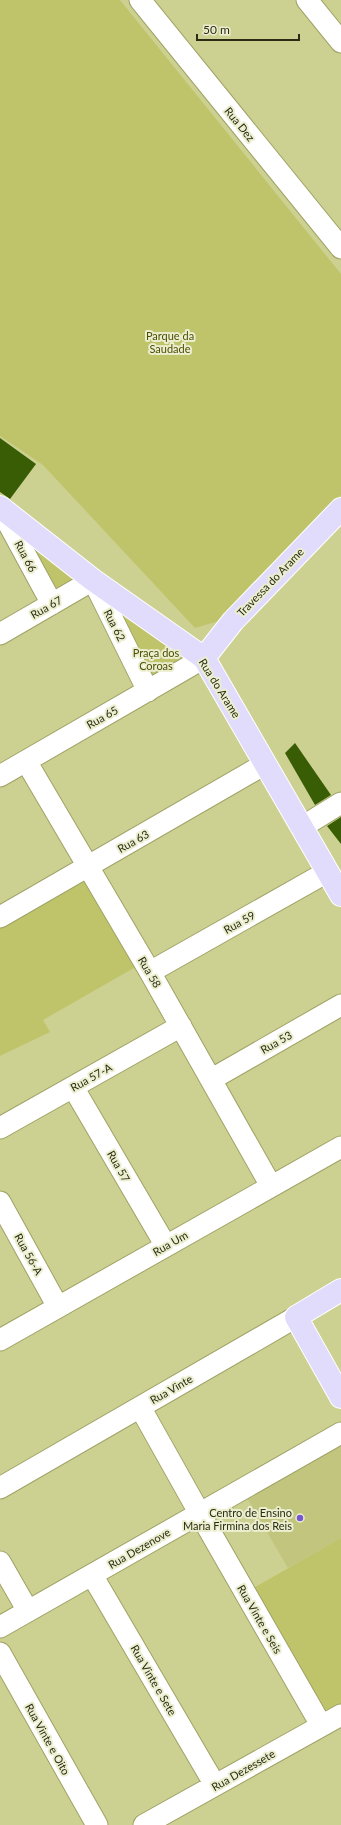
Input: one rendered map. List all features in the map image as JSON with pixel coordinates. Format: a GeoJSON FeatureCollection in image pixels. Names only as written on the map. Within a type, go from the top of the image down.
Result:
{"type":"FeatureCollection","features":[{"type":"Feature","properties":{"kind":"main road","name":"Rua do Arame"},"geometry":{"type":"LineString","coordinates":[[0,507],[93,580],[204,658],[341,896]]}},
{"type":"Feature","properties":{"kind":"main road","name":"Travessa do Arame"},"geometry":{"type":"LineString","coordinates":[[204,658],[233,620],[341,509]]}},
{"type":"Feature","properties":{"kind":"main road","name":"Rua Vinte"},"geometry":{"type":"LineString","coordinates":[[296,1317],[341,1290]]}},
{"type":"Feature","properties":{"kind":"main road"},"geometry":{"type":"LineString","coordinates":[[296,1317],[341,1397]]}},
{"type":"Feature","properties":{"kind":"street","name":"Rua Dez"},"geometry":{"type":"LineString","coordinates":[[140,0],[341,248]]}},
{"type":"Feature","properties":{"kind":"street"},"geometry":{"type":"LineString","coordinates":[[307,0],[341,42]]}},
{"type":"Feature","properties":{"kind":"street","name":"Rua 66"},"geometry":{"type":"LineString","coordinates":[[0,507],[52,604]]}},
{"type":"Feature","properties":{"kind":"street","name":"Rua 67"},"geometry":{"type":"LineString","coordinates":[[0,634],[93,580]]}},
{"type":"Feature","properties":{"kind":"street","name":"Rua 62"},"geometry":{"type":"LineString","coordinates":[[93,580],[148,691]]}},
{"type":"Feature","properties":{"kind":"street","name":"Rua 65"},"geometry":{"type":"LineString","coordinates":[[0,776],[204,658]]}},
{"type":"Feature","properties":{"kind":"street","name":"Rua 58"},"geometry":{"type":"LineString","coordinates":[[26,761],[212,1079],[271,1186]]}},
{"type":"Feature","properties":{"kind":"street","name":"Rua 63"},"geometry":{"type":"LineString","coordinates":[[0,916],[265,764]]}},
{"type":"Feature","properties":{"kind":"street"},"geometry":{"type":"LineString","coordinates":[[302,828],[341,803]]}},
{"type":"Feature","properties":{"kind":"street","name":"Rua 59"},"geometry":{"type":"LineString","coordinates":[[150,972],[327,872]]}},
{"type":"Feature","properties":{"kind":"street","name":"Rua 53"},"geometry":{"type":"LineString","coordinates":[[212,1079],[341,1005]]}},
{"type":"Feature","properties":{"kind":"street","name":"Rua 57-A"},"geometry":{"type":"LineString","coordinates":[[0,1128],[181,1026]]}},
{"type":"Feature","properties":{"kind":"street","name":"Rua 57"},"geometry":{"type":"LineString","coordinates":[[73,1087],[166,1246]]}},
{"type":"Feature","properties":{"kind":"street","name":"Rua Um"},"geometry":{"type":"LineString","coordinates":[[0,1340],[341,1147]]}},
{"type":"Feature","properties":{"kind":"street","name":"Rua 56-A"},"geometry":{"type":"LineString","coordinates":[[0,1202],[58,1307]]}},
{"type":"Feature","properties":{"kind":"street","name":"Rua Vinte"},"geometry":{"type":"LineString","coordinates":[[0,1488],[296,1317]]}},
{"type":"Feature","properties":{"kind":"street","name":"Rua Vinte e Seis"},"geometry":{"type":"LineString","coordinates":[[140,1407],[321,1725]]}},
{"type":"Feature","properties":{"kind":"street","name":"Rua Dezenove"},"geometry":{"type":"LineString","coordinates":[[0,1627],[341,1434]]}},
{"type":"Feature","properties":{"kind":"street"},"geometry":{"type":"LineString","coordinates":[[0,1562],[28,1611]]}},
{"type":"Feature","properties":{"kind":"street","name":"Rua Vinte e Sete"},"geometry":{"type":"LineString","coordinates":[[92,1575],[215,1785]]}},
{"type":"Feature","properties":{"kind":"street","name":"Rua Vinte e Oito"},"geometry":{"type":"LineString","coordinates":[[0,1654],[97,1825]]}},
{"type":"Feature","properties":{"kind":"street","name":"Rua Dezessete"},"geometry":{"type":"LineString","coordinates":[[150,1824],[215,1785],[341,1715]]}},
{"type":"Feature","properties":{"kind":"shaded area","name":"Centro de Ensino Maria Firmina dos Reis"},"geometry":{"type":"Polygon","coordinates":[[[341,1445],[341,1538],[288,1568],[247,1498],[341,1445]]]}},
{"type":"Feature","properties":{"kind":"green space","name":"Parque da Saudade"},"geometry":{"type":"Polygon","coordinates":[[[0,0],[120,0],[341,274],[341,495],[219,621],[195,628],[43,465],[0,436],[0,0]]]}},
{"type":"Feature","properties":{"kind":"green space"},"geometry":{"type":"Polygon","coordinates":[[[14,529],[80,580],[52,594],[14,529]]]}},
{"type":"Feature","properties":{"kind":"green space","name":"Praça dos Coroas"},"geometry":{"type":"Polygon","coordinates":[[[110,604],[191,661],[149,684],[110,604]]]}},
{"type":"Feature","properties":{"kind":"green space"},"geometry":{"type":"Polygon","coordinates":[[[79,879],[91,882],[139,965],[43,1020],[50,1032],[0,1056],[0,925],[79,879]]]}},
{"type":"Feature","properties":{"kind":"green space"},"geometry":{"type":"Polygon","coordinates":[[[341,1538],[341,1707],[323,1717],[250,1590],[341,1538]]]}},
{"type":"Feature","properties":{"kind":"building"},"geometry":{"type":"Polygon","coordinates":[[[0,438],[36,464],[10,499],[0,492],[0,438]]]}},
{"type":"Feature","properties":{"kind":"building"},"geometry":{"type":"Polygon","coordinates":[[[295,743],[331,795],[315,805],[285,753],[295,743]]]}},
{"type":"Feature","properties":{"kind":"building"},"geometry":{"type":"Polygon","coordinates":[[[341,817],[341,844],[327,826],[341,817]]]}},
{"type":"Feature","properties":{"kind":"place","name":"Centro de Ensino Maria Firmina dos Reis"},"geometry":{"type":"Point","coordinates":[300,1518]}}]}
